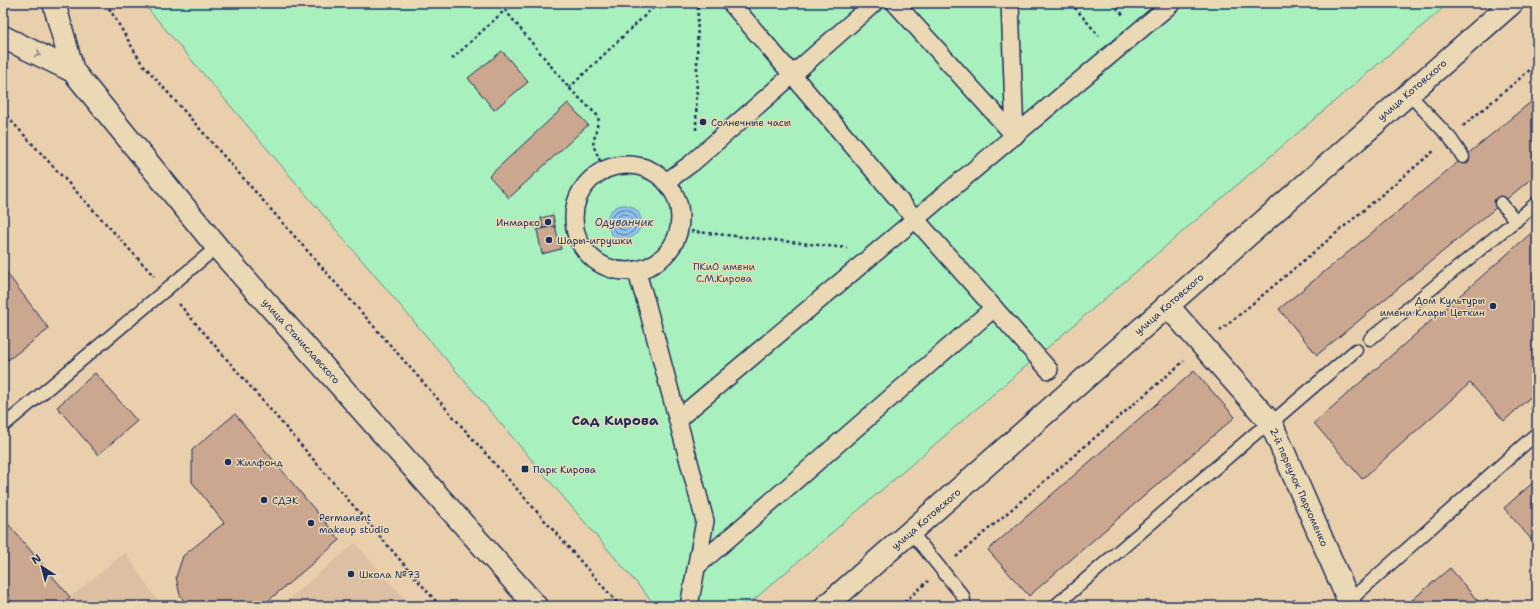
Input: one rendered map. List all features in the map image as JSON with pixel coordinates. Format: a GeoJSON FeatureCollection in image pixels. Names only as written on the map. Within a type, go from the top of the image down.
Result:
{"type":"FeatureCollection","features":[{"type":"Feature","properties":{"kind":"main road"},"geometry":{"type":"LineString","coordinates":[[54,3],[73,71]]}},
{"type":"Feature","properties":{"kind":"main road","name":"улица Котовского"},"geometry":{"type":"LineString","coordinates":[[826,606],[1512,3]]}},
{"type":"Feature","properties":{"kind":"main road"},"geometry":{"type":"LineString","coordinates":[[3,37],[73,71]]}},
{"type":"Feature","properties":{"kind":"main road","name":"улица Станиславского"},"geometry":{"type":"LineString","coordinates":[[73,71],[217,248],[536,606]]}},
{"type":"Feature","properties":{"kind":"main road","name":"2-й переулок Пархоменко"},"geometry":{"type":"LineString","coordinates":[[1167,305],[1271,423],[1350,604]]}},
{"type":"Feature","properties":{"kind":"street"},"geometry":{"type":"LineString","coordinates":[[731,3],[916,220],[1049,370]]}},
{"type":"Feature","properties":{"kind":"street"},"geometry":{"type":"LineString","coordinates":[[666,182],[696,159],[874,3]]}},
{"type":"Feature","properties":{"kind":"street"},"geometry":{"type":"LineString","coordinates":[[895,3],[1015,136]]}},
{"type":"Feature","properties":{"kind":"street"},"geometry":{"type":"LineString","coordinates":[[1010,3],[1015,136]]}},
{"type":"Feature","properties":{"kind":"street"},"geometry":{"type":"LineString","coordinates":[[678,420],[1172,3]]}},
{"type":"Feature","properties":{"kind":"street"},"geometry":{"type":"LineString","coordinates":[[620,166],[637,166],[653,172],[666,182],[675,197],[680,213],[679,230],[673,245],[662,258],[648,267],[630,272],[611,269],[595,261],[582,248],[575,231],[574,212],[579,195],[590,180],[604,170],[620,166]]}},
{"type":"Feature","properties":{"kind":"street"},"geometry":{"type":"LineString","coordinates":[[636,270],[705,521],[689,606]]}},
{"type":"Feature","properties":{"kind":"street"},"geometry":{"type":"LineString","coordinates":[[697,566],[994,308]]}},
{"type":"Feature","properties":{"kind":"lane"},"geometry":{"type":"LineString","coordinates":[[1409,94],[1450,138],[1463,157]]}},
{"type":"Feature","properties":{"kind":"lane"},"geometry":{"type":"LineString","coordinates":[[1501,203],[1516,221]]}},
{"type":"Feature","properties":{"kind":"lane"},"geometry":{"type":"LineString","coordinates":[[1370,339],[1537,204]]}},
{"type":"Feature","properties":{"kind":"lane"},"geometry":{"type":"LineString","coordinates":[[3,426],[217,248]]}},
{"type":"Feature","properties":{"kind":"lane"},"geometry":{"type":"LineString","coordinates":[[1054,606],[1257,432],[1271,423],[1356,350]]}},
{"type":"Feature","properties":{"kind":"lane"},"geometry":{"type":"LineString","coordinates":[[1350,604],[1537,433]]}},
{"type":"Feature","properties":{"kind":"lane"},"geometry":{"type":"LineString","coordinates":[[911,532],[964,601],[973,606]]}},
{"type":"Feature","properties":{"kind":"path"},"geometry":{"type":"LineString","coordinates":[[106,3],[141,62],[620,606]]}},
{"type":"Feature","properties":{"kind":"path"},"geometry":{"type":"LineString","coordinates":[[505,3],[505,10],[569,88],[599,117],[593,145],[604,170]]}},
{"type":"Feature","properties":{"kind":"path"},"geometry":{"type":"LineString","coordinates":[[569,88],[658,3]]}},
{"type":"Feature","properties":{"kind":"path"},"geometry":{"type":"LineString","coordinates":[[696,159],[698,3]]}},
{"type":"Feature","properties":{"kind":"path"},"geometry":{"type":"LineString","coordinates":[[1071,3],[1113,52]]}},
{"type":"Feature","properties":{"kind":"path"},"geometry":{"type":"LineString","coordinates":[[452,59],[505,10]]}},
{"type":"Feature","properties":{"kind":"path"},"geometry":{"type":"LineString","coordinates":[[3,112],[166,290],[440,606]]}},
{"type":"Feature","properties":{"kind":"path"},"geometry":{"type":"LineString","coordinates":[[679,230],[878,251]]}},
{"type":"Feature","properties":{"kind":"shaded area","name":"Школа №73"},"geometry":{"type":"Polygon","coordinates":[[[355,543],[411,606],[280,606],[355,543]]]}},
{"type":"Feature","properties":{"kind":"shaded area"},"geometry":{"type":"Polygon","coordinates":[[[125,552],[161,606],[60,606],[125,552]]]}},
{"type":"Feature","properties":{"kind":"green space","name":"ПКиО имени С.М.Кирова"},"geometry":{"type":"Polygon","coordinates":[[[143,3],[1449,3],[750,603],[711,606],[656,606],[143,3]]]}},
{"type":"Feature","properties":{"kind":"water","name":"Одуванчик"},"geometry":{"type":"Polygon","coordinates":[[[621,205],[627,205],[636,210],[640,216],[640,228],[636,234],[627,239],[621,239],[612,234],[607,225],[607,219],[612,210],[621,205]]]}},
{"type":"Feature","properties":{"kind":"building"},"geometry":{"type":"Polygon","coordinates":[[[502,51],[528,82],[494,110],[468,78],[502,51]]]}},
{"type":"Feature","properties":{"kind":"building"},"geometry":{"type":"Polygon","coordinates":[[[1537,97],[1537,174],[1317,355],[1279,309],[1537,97]]]}},
{"type":"Feature","properties":{"kind":"building"},"geometry":{"type":"Polygon","coordinates":[[[568,103],[588,125],[509,198],[489,176],[568,103]]]}},
{"type":"Feature","properties":{"kind":"building","name":"Инмарко"},"geometry":{"type":"Polygon","coordinates":[[[553,215],[555,226],[543,228],[541,218],[553,215]]]}},
{"type":"Feature","properties":{"kind":"building","name":"Шары-игрушки"},"geometry":{"type":"Polygon","coordinates":[[[555,226],[561,249],[542,254],[537,230],[555,226]]]}},
{"type":"Feature","properties":{"kind":"building","name":"Дом Культуры имени Клары Цеткин"},"geometry":{"type":"Polygon","coordinates":[[[1537,228],[1537,391],[1504,421],[1470,383],[1362,479],[1314,423],[1537,228]]]}},
{"type":"Feature","properties":{"kind":"building"},"geometry":{"type":"Polygon","coordinates":[[[3,268],[49,329],[8,360],[3,353],[3,268]]]}},
{"type":"Feature","properties":{"kind":"building"},"geometry":{"type":"Polygon","coordinates":[[[1194,371],[1235,417],[1029,596],[988,550],[1194,371]]]}},
{"type":"Feature","properties":{"kind":"building"},"geometry":{"type":"Polygon","coordinates":[[[95,373],[137,421],[98,455],[57,407],[95,373]]]}},
{"type":"Feature","properties":{"kind":"building"},"geometry":{"type":"Polygon","coordinates":[[[235,414],[340,540],[262,606],[188,606],[180,595],[176,577],[183,556],[224,523],[192,482],[192,450],[235,414]]]}},
{"type":"Feature","properties":{"kind":"building"},"geometry":{"type":"Polygon","coordinates":[[[1537,479],[1537,546],[1504,508],[1537,479]]]}},
{"type":"Feature","properties":{"kind":"building"},"geometry":{"type":"Polygon","coordinates":[[[3,518],[70,597],[59,606],[16,606],[3,591],[3,518]]]}},
{"type":"Feature","properties":{"kind":"building"},"geometry":{"type":"Polygon","coordinates":[[[1450,568],[1482,606],[1417,606],[1412,600],[1450,568]]]}},
{"type":"Feature","properties":{"kind":"building"},"geometry":{"type":"Polygon","coordinates":[[[1295,599],[1301,606],[1287,606],[1295,599]]]}},
{"type":"Feature","properties":{"kind":"place","name":"Солнечные часы"},"geometry":{"type":"Point","coordinates":[703,122]}},
{"type":"Feature","properties":{"kind":"place","name":"Инмарко"},"geometry":{"type":"Point","coordinates":[548,222]}},
{"type":"Feature","properties":{"kind":"place","name":"Шары-игрушки"},"geometry":{"type":"Point","coordinates":[549,240]}},
{"type":"Feature","properties":{"kind":"place","name":"Дом Культуры имени Клары Цеткин"},"geometry":{"type":"Point","coordinates":[1493,306]}},
{"type":"Feature","properties":{"kind":"place","name":"Жилфонд"},"geometry":{"type":"Point","coordinates":[228,462]}},
{"type":"Feature","properties":{"kind":"place","name":"Парк Кирова"},"geometry":{"type":"Point","coordinates":[525,469]}},
{"type":"Feature","properties":{"kind":"place","name":"СДЭК"},"geometry":{"type":"Point","coordinates":[264,500]}},
{"type":"Feature","properties":{"kind":"place","name":"Permanent makeup studio"},"geometry":{"type":"Point","coordinates":[311,523]}},
{"type":"Feature","properties":{"kind":"place","name":"Школа №73"},"geometry":{"type":"Point","coordinates":[351,574]}},
{"type":"Feature","properties":{"kind":"district","name":"Сад Кирова"},"geometry":{"type":"Point","coordinates":[615,420]}}]}
